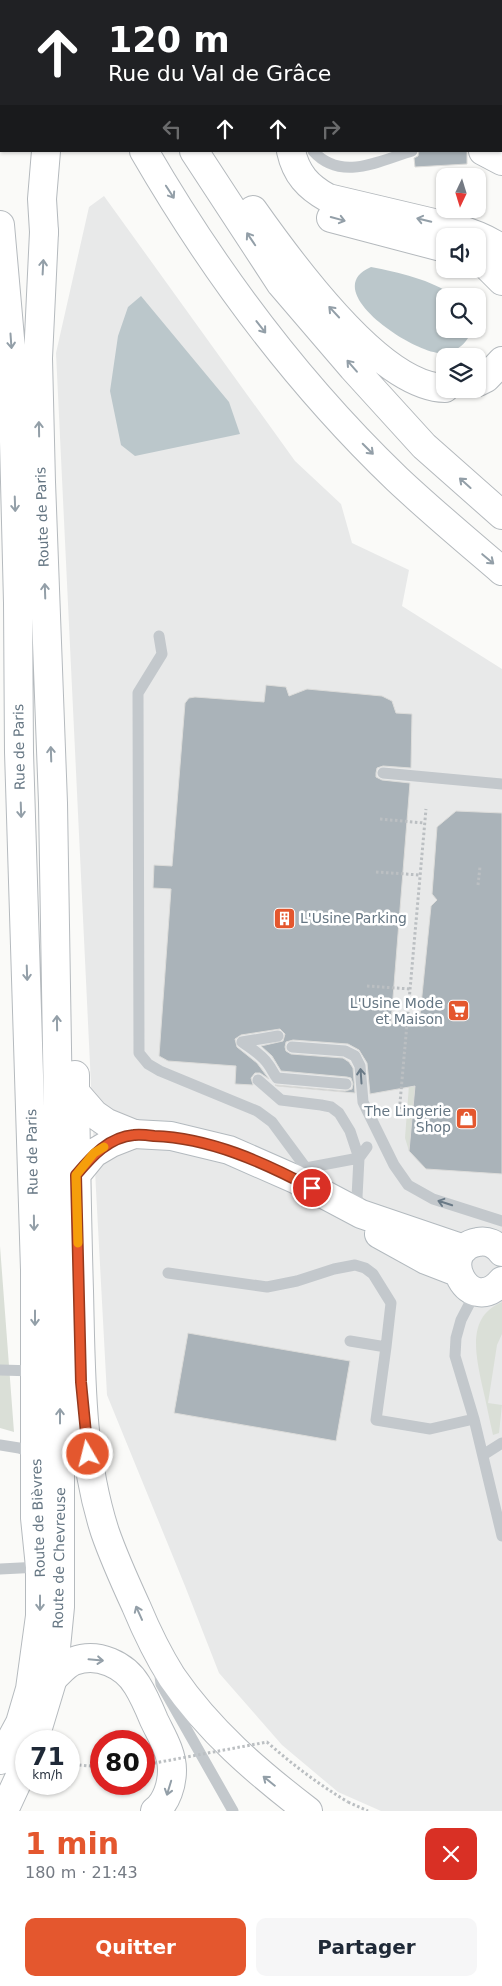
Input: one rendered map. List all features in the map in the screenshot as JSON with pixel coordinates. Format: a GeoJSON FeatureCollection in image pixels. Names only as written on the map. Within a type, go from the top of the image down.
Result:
{"type":"FeatureCollection","features":[{"type":"Feature","properties":{"kind":"main road"},"geometry":{"type":"LineString","coordinates":[[44,232],[42,199],[46,152]]}},
{"type":"Feature","properties":{"kind":"main road"},"geometry":{"type":"LineString","coordinates":[[44,232],[52,201],[57,152]]}},
{"type":"Feature","properties":{"kind":"main road"},"geometry":{"type":"LineString","coordinates":[[145,152],[240,300],[314,390],[397,478],[502,571]]}},
{"type":"Feature","properties":{"kind":"main road"},"geometry":{"type":"LineString","coordinates":[[195,152],[281,284],[353,368],[424,446],[502,515]]}},
{"type":"Feature","properties":{"kind":"main road"},"geometry":{"type":"LineString","coordinates":[[209,152],[319,296],[352,331],[395,370],[413,380],[436,388]]}},
{"type":"Feature","properties":{"kind":"main road"},"geometry":{"type":"LineString","coordinates":[[274,152],[280,178],[286,188],[309,208],[327,216],[436,246]]}},
{"type":"Feature","properties":{"kind":"main road"},"geometry":{"type":"LineString","coordinates":[[291,152],[298,172],[306,183],[328,198],[465,231],[492,242],[502,249]]}},
{"type":"Feature","properties":{"kind":"main road"},"geometry":{"type":"LineString","coordinates":[[485,152],[502,161]]}},
{"type":"Feature","properties":{"kind":"main road","name":"Rue de Paris"},"geometry":{"type":"LineString","coordinates":[[0,225],[12,361],[18,603],[19,752],[35,1270]]}},
{"type":"Feature","properties":{"kind":"main road","name":"Route de Paris"},"geometry":{"type":"LineString","coordinates":[[44,232],[38,358],[53,803]]}},
{"type":"Feature","properties":{"kind":"main road"},"geometry":{"type":"LineString","coordinates":[[486,265],[502,281]]}},
{"type":"Feature","properties":{"kind":"main road"},"geometry":{"type":"LineString","coordinates":[[486,378],[502,361]]}},
{"type":"Feature","properties":{"kind":"main road"},"geometry":{"type":"LineString","coordinates":[[53,803],[67,888],[74,996],[81,1382],[86,1439],[93,1484],[105,1531],[117,1565],[171,1676],[215,1730],[266,1779],[308,1811]]}},
{"type":"Feature","properties":{"kind":"main road","name":"Rue de Paris"},"geometry":{"type":"LineString","coordinates":[[53,803],[61,1282]]}},
{"type":"Feature","properties":{"kind":"main road"},"geometry":{"type":"LineString","coordinates":[[75,1092],[94,1114],[107,1123],[134,1134],[171,1136],[229,1150],[301,1174],[361,1214],[484,1242],[464,1284],[495,1285]]}},
{"type":"Feature","properties":{"kind":"main road"},"geometry":{"type":"LineString","coordinates":[[76,1175],[94,1153],[111,1143],[134,1134]]}},
{"type":"Feature","properties":{"kind":"main road","name":"Route de Bièvres"},"geometry":{"type":"LineString","coordinates":[[10,1759],[30,1689],[40,1616],[40,1568],[35,1518],[35,1270]]}},
{"type":"Feature","properties":{"kind":"main road","name":"Route de Chevreuse"},"geometry":{"type":"LineString","coordinates":[[37,1730],[53,1678],[60,1607],[61,1282]]}},
{"type":"Feature","properties":{"kind":"main road"},"geometry":{"type":"LineString","coordinates":[[53,1678],[73,1662],[83,1659],[96,1659],[119,1666],[133,1680],[168,1750],[172,1768],[167,1795],[155,1811]]}},
{"type":"Feature","properties":{"kind":"main road"},"geometry":{"type":"LineString","coordinates":[[1,1811],[10,1759]]}},
{"type":"Feature","properties":{"kind":"lane"},"geometry":{"type":"LineString","coordinates":[[314,152],[331,165],[356,169],[409,152]]}},
{"type":"Feature","properties":{"kind":"lane"},"geometry":{"type":"LineString","coordinates":[[159,636],[162,654],[138,692],[139,1052],[148,1064],[160,1070],[258,1111],[272,1122],[301,1174],[360,1158],[367,1147]]}},
{"type":"Feature","properties":{"kind":"lane"},"geometry":{"type":"LineString","coordinates":[[383,773],[502,784]]}},
{"type":"Feature","properties":{"kind":"lane"},"geometry":{"type":"LineString","coordinates":[[278,1036],[242,1042],[260,1055],[277,1078],[346,1084]]}},
{"type":"Feature","properties":{"kind":"lane"},"geometry":{"type":"LineString","coordinates":[[292,1047],[345,1051],[355,1056],[360,1066],[363,1102],[394,1165],[408,1185],[433,1199],[484,1242]]}},
{"type":"Feature","properties":{"kind":"lane"},"geometry":{"type":"LineString","coordinates":[[258,1080],[281,1100],[331,1107],[339,1113],[350,1131],[360,1158],[357,1197],[361,1214]]}},
{"type":"Feature","properties":{"kind":"lane"},"geometry":{"type":"LineString","coordinates":[[168,1273],[267,1287],[297,1281],[334,1269],[355,1265],[365,1268],[372,1274],[390,1303],[376,1420],[430,1429],[474,1419]]}},
{"type":"Feature","properties":{"kind":"lane"},"geometry":{"type":"LineString","coordinates":[[495,1285],[461,1320],[456,1338],[455,1356],[474,1419],[502,1536]]}},
{"type":"Feature","properties":{"kind":"lane"},"geometry":{"type":"LineString","coordinates":[[350,1341],[386,1348]]}},
{"type":"Feature","properties":{"kind":"lane"},"geometry":{"type":"LineString","coordinates":[[0,1370],[35,1371]]}},
{"type":"Feature","properties":{"kind":"lane"},"geometry":{"type":"LineString","coordinates":[[483,1455],[502,1443]]}},
{"type":"Feature","properties":{"kind":"lane"},"geometry":{"type":"LineString","coordinates":[[0,1445],[19,1448],[36,1454]]}},
{"type":"Feature","properties":{"kind":"lane"},"geometry":{"type":"LineString","coordinates":[[0,1569],[40,1568]]}},
{"type":"Feature","properties":{"kind":"lane"},"geometry":{"type":"LineString","coordinates":[[157,1650],[161,1684],[233,1811]]}},
{"type":"Feature","properties":{"kind":"path"},"geometry":{"type":"LineString","coordinates":[[399,1114],[426,809]]}},
{"type":"Feature","properties":{"kind":"path"},"geometry":{"type":"LineString","coordinates":[[380,819],[424,823]]}},
{"type":"Feature","properties":{"kind":"path"},"geometry":{"type":"LineString","coordinates":[[478,885],[480,867]]}},
{"type":"Feature","properties":{"kind":"path"},"geometry":{"type":"LineString","coordinates":[[376,872],[420,875]]}},
{"type":"Feature","properties":{"kind":"path"},"geometry":{"type":"LineString","coordinates":[[367,986],[410,989]]}},
{"type":"Feature","properties":{"kind":"path"},"geometry":{"type":"LineString","coordinates":[[155,1763],[267,1742],[297,1769],[321,1786],[368,1811]]}},
{"type":"Feature","properties":{"kind":"shaded area"},"geometry":{"type":"Polygon","coordinates":[[[104,196],[295,461],[341,504],[352,543],[409,570],[402,606],[502,669],[502,1811],[381,1811],[338,1792],[282,1745],[219,1673],[107,1395],[56,353],[89,207],[104,196]]]}},
{"type":"Feature","properties":{"kind":"shaded area"},"geometry":{"type":"Polygon","coordinates":[[[371,267],[403,274],[436,285],[441,288],[436,288],[436,338],[468,338],[465,343],[458,348],[436,348],[436,352],[411,343],[375,319],[362,304],[355,290],[357,277],[371,267]]]}},
{"type":"Feature","properties":{"kind":"shaded area"},"geometry":{"type":"Polygon","coordinates":[[[141,296],[229,402],[240,434],[135,456],[121,445],[110,391],[118,336],[128,307],[141,296]]]}},
{"type":"Feature","properties":{"kind":"shaded area"},"geometry":{"type":"Polygon","coordinates":[[[412,1045],[415,1084],[409,1151],[405,1138],[412,1045]]]}},
{"type":"Feature","properties":{"kind":"shaded area"},"geometry":{"type":"Polygon","coordinates":[[[0,1246],[14,1432],[0,1428],[0,1246]]]}},
{"type":"Feature","properties":{"kind":"shaded area"},"geometry":{"type":"Polygon","coordinates":[[[502,1302],[502,1334],[497,1345],[488,1403],[502,1405],[499,1433],[493,1435],[482,1385],[476,1350],[476,1338],[478,1327],[483,1317],[502,1302]]]}},
{"type":"Feature","properties":{"kind":"building"},"geometry":{"type":"Polygon","coordinates":[[[419,152],[467,152],[467,164],[415,167],[414,158],[418,156],[419,152]]]}},
{"type":"Feature","properties":{"kind":"building","name":"L'Usine Parking"},"geometry":{"type":"Polygon","coordinates":[[[266,685],[286,687],[289,696],[307,689],[382,696],[392,701],[396,713],[412,714],[411,768],[383,766],[377,768],[376,773],[376,777],[382,780],[410,783],[391,1023],[419,1025],[431,906],[437,900],[432,894],[437,827],[456,811],[502,813],[502,1174],[426,1169],[409,1151],[415,1086],[370,1094],[367,1063],[359,1050],[348,1044],[293,1040],[286,1042],[285,1047],[286,1051],[291,1054],[343,1058],[353,1068],[355,1093],[275,1085],[345,1091],[352,1089],[353,1084],[351,1078],[347,1077],[281,1071],[272,1056],[261,1046],[283,1041],[285,1034],[280,1029],[241,1035],[235,1039],[237,1047],[257,1063],[269,1079],[260,1073],[255,1073],[251,1078],[253,1085],[235,1084],[236,1066],[168,1061],[159,1056],[171,889],[153,888],[154,865],[172,866],[185,703],[189,698],[195,697],[264,702],[266,685]]]}},
{"type":"Feature","properties":{"kind":"building"},"geometry":{"type":"Polygon","coordinates":[[[188,1333],[350,1361],[336,1441],[174,1413],[188,1333]]]}},
{"type":"Feature","properties":{"kind":"slow traffic"},"geometry":{"type":"LineString","coordinates":[[78,1243],[76,1175],[94,1153],[104,1147]]}},
{"type":"Feature","properties":{"kind":"place","name":"L'Usine Parking"},"geometry":{"type":"Point","coordinates":[284,918]}},
{"type":"Feature","properties":{"kind":"place","name":"L'Usine Mode et Maison"},"geometry":{"type":"Point","coordinates":[459,1011]}},
{"type":"Feature","properties":{"kind":"place","name":"The Lingerie Shop"},"geometry":{"type":"Point","coordinates":[467,1119]}},
{"type":"Feature","properties":{"kind":"route"},"geometry":{"type":"LineString","coordinates":[[88,1454],[81,1382],[76,1175],[94,1153],[111,1143],[134,1134],[171,1136],[229,1150],[312,1188]]}}]}
